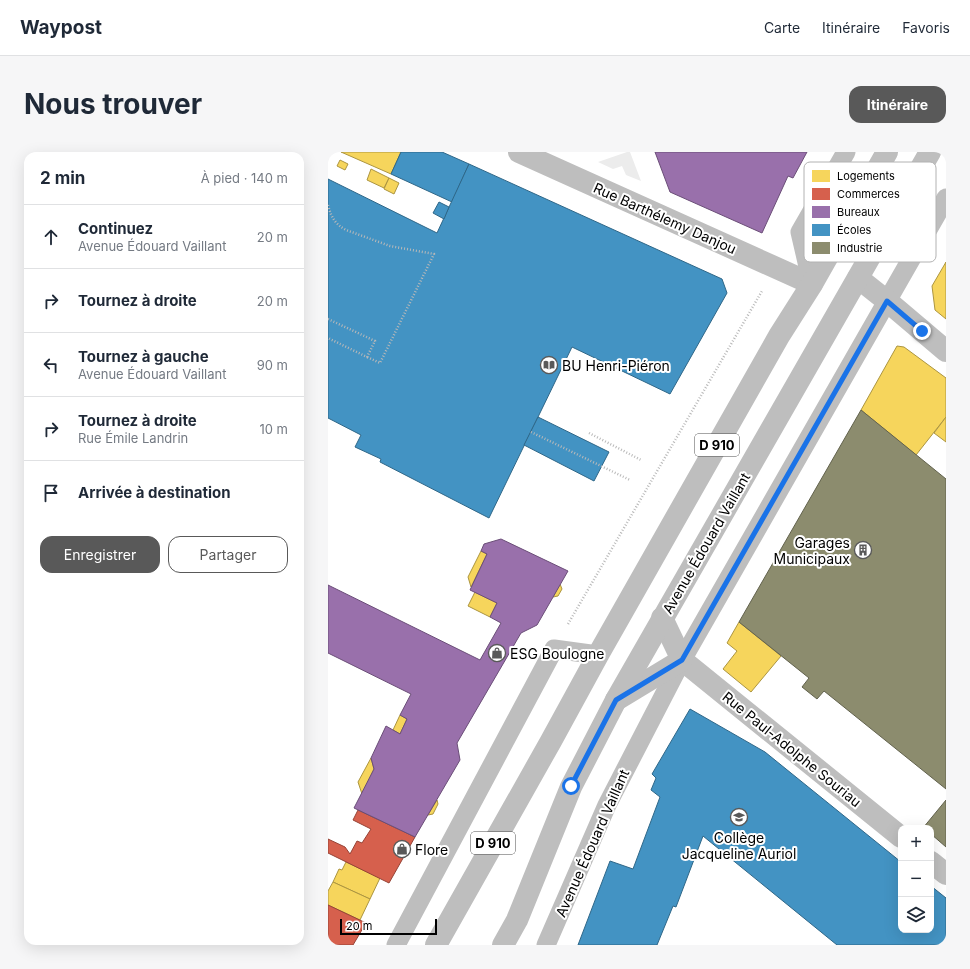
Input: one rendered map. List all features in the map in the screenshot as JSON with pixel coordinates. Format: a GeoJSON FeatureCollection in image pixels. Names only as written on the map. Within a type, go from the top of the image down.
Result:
{"type":"FeatureCollection","features":[{"type":"Feature","properties":{"kind":"main road","name":"Rue Barthélemy Danjou"},"geometry":{"type":"LineString","coordinates":[[519,152],[812,284]]}},
{"type":"Feature","properties":{"kind":"main road","name":"D 910"},"geometry":{"type":"LineString","coordinates":[[881,162],[887,152]]}},
{"type":"Feature","properties":{"kind":"main road","name":"Avenue Édouard Vaillant"},"geometry":{"type":"LineString","coordinates":[[924,162],[930,152]]}},
{"type":"Feature","properties":{"kind":"main road","name":"D 910"},"geometry":{"type":"LineString","coordinates":[[436,945],[598,655],[772,349],[824,262]]}},
{"type":"Feature","properties":{"kind":"main road","name":"Avenue Édouard Vaillant"},"geometry":{"type":"LineString","coordinates":[[503,945],[517,920],[571,786],[616,700],[867,262]]}},
{"type":"Feature","properties":{"kind":"main road"},"geometry":{"type":"LineString","coordinates":[[858,278],[946,351]]}},
{"type":"Feature","properties":{"kind":"main road","name":"Rue Paul-Adolphe Souriau"},"geometry":{"type":"LineString","coordinates":[[662,618],[682,660],[898,835]]}},
{"type":"Feature","properties":{"kind":"main road"},"geometry":{"type":"LineString","coordinates":[[616,700],[682,660]]}},
{"type":"Feature","properties":{"kind":"main road"},"geometry":{"type":"LineString","coordinates":[[934,864],[946,874]]}},
{"type":"Feature","properties":{"kind":"lane"},"geometry":{"type":"LineString","coordinates":[[840,162],[846,152]]}},
{"type":"Feature","properties":{"kind":"lane","name":"Avenue Édouard Vaillant"},"geometry":{"type":"LineString","coordinates":[[936,215],[946,198]]}},
{"type":"Feature","properties":{"kind":"lane"},"geometry":{"type":"LineString","coordinates":[[804,225],[800,232],[804,249]]}},
{"type":"Feature","properties":{"kind":"lane"},"geometry":{"type":"LineString","coordinates":[[807,262],[812,284]]}},
{"type":"Feature","properties":{"kind":"lane","name":"Avenue Édouard Vaillant"},"geometry":{"type":"LineString","coordinates":[[546,945],[607,805],[682,660],[909,262]]}},
{"type":"Feature","properties":{"kind":"lane"},"geometry":{"type":"LineString","coordinates":[[396,945],[554,649],[598,655]]}},
{"type":"Feature","properties":{"kind":"path"},"geometry":{"type":"LineString","coordinates":[[328,205],[333,220],[346,230],[390,246],[434,254],[380,363],[328,338]]}},
{"type":"Feature","properties":{"kind":"path"},"geometry":{"type":"LineString","coordinates":[[554,649],[775,268]]}},
{"type":"Feature","properties":{"kind":"path"},"geometry":{"type":"LineString","coordinates":[[328,319],[375,341],[367,357]]}},
{"type":"Feature","properties":{"kind":"path"},"geometry":{"type":"LineString","coordinates":[[531,432],[630,480]]}},
{"type":"Feature","properties":{"kind":"path"},"geometry":{"type":"LineString","coordinates":[[588,433],[641,460]]}},
{"type":"Feature","properties":{"kind":"shaded area"},"geometry":{"type":"Polygon","coordinates":[[[630,152],[641,181],[626,175],[622,166],[613,169],[598,162],[630,152]]]}},
{"type":"Feature","properties":{"kind":"building: Logements"},"geometry":{"type":"Polygon","coordinates":[[[341,152],[401,152],[391,174],[341,152]]]}},
{"type":"Feature","properties":{"kind":"building: Logements"},"geometry":{"type":"Polygon","coordinates":[[[340,160],[348,164],[345,170],[337,166],[340,160]]]}},
{"type":"Feature","properties":{"kind":"building: Logements"},"geometry":{"type":"Polygon","coordinates":[[[371,169],[389,178],[384,188],[367,180],[371,169]]]}},
{"type":"Feature","properties":{"kind":"building: Logements"},"geometry":{"type":"Polygon","coordinates":[[[389,178],[399,183],[394,194],[384,189],[389,178]]]}},
{"type":"Feature","properties":{"kind":"building: Logements"},"geometry":{"type":"Polygon","coordinates":[[[946,262],[946,319],[935,310],[932,286],[946,262]]]}},
{"type":"Feature","properties":{"kind":"building: Logements"},"geometry":{"type":"Polygon","coordinates":[[[897,346],[904,347],[946,378],[946,417],[916,455],[861,410],[897,346]]]}},
{"type":"Feature","properties":{"kind":"building: Logements"},"geometry":{"type":"Polygon","coordinates":[[[946,417],[946,442],[934,433],[946,417]]]}},
{"type":"Feature","properties":{"kind":"building: Logements"},"geometry":{"type":"Polygon","coordinates":[[[481,551],[487,554],[471,587],[468,577],[481,551]]]}},
{"type":"Feature","properties":{"kind":"building: Logements"},"geometry":{"type":"Polygon","coordinates":[[[560,584],[562,589],[558,596],[553,597],[560,584]]]}},
{"type":"Feature","properties":{"kind":"building: Logements"},"geometry":{"type":"Polygon","coordinates":[[[475,592],[497,603],[490,617],[468,606],[475,592]]]}},
{"type":"Feature","properties":{"kind":"building: Logements"},"geometry":{"type":"Polygon","coordinates":[[[739,622],[781,656],[751,692],[723,669],[737,651],[727,643],[739,622]]]}},
{"type":"Feature","properties":{"kind":"building: Logements"},"geometry":{"type":"Polygon","coordinates":[[[400,715],[407,719],[400,734],[393,730],[400,715]]]}},
{"type":"Feature","properties":{"kind":"building: Logements"},"geometry":{"type":"Polygon","coordinates":[[[371,758],[374,769],[362,794],[358,782],[371,758]]]}},
{"type":"Feature","properties":{"kind":"building: Logements"},"geometry":{"type":"Polygon","coordinates":[[[437,800],[438,804],[433,814],[428,815],[437,800]]]}},
{"type":"Feature","properties":{"kind":"building: Logements"},"geometry":{"type":"Polygon","coordinates":[[[346,862],[380,878],[370,899],[333,882],[339,869],[342,870],[346,862]]]}},
{"type":"Feature","properties":{"kind":"building: Logements"},"geometry":{"type":"Polygon","coordinates":[[[333,882],[370,899],[360,920],[328,905],[328,891],[333,882]]]}},
{"type":"Feature","properties":{"kind":"building: Commerces"},"geometry":{"type":"Polygon","coordinates":[[[358,810],[415,837],[389,883],[328,853],[328,839],[345,847],[350,854],[357,841],[362,843],[371,829],[353,820],[358,810]]]}},
{"type":"Feature","properties":{"kind":"building: Commerces"},"geometry":{"type":"Polygon","coordinates":[[[328,905],[366,923],[353,945],[328,945],[328,905]]]}},
{"type":"Feature","properties":{"kind":"building: Bureaux"},"geometry":{"type":"Polygon","coordinates":[[[655,152],[807,152],[793,178],[788,176],[762,233],[670,192],[655,152]]]}},
{"type":"Feature","properties":{"kind":"building: Bureaux"},"geometry":{"type":"Polygon","coordinates":[[[501,539],[568,571],[537,625],[521,633],[457,743],[460,760],[415,837],[354,808],[374,769],[371,758],[386,726],[400,734],[407,719],[400,715],[411,694],[328,653],[328,585],[480,660],[501,623],[490,617],[497,603],[470,590],[487,554],[481,551],[484,544],[501,539]]]}},
{"type":"Feature","properties":{"kind":"building: Écoles"},"geometry":{"type":"Polygon","coordinates":[[[401,152],[442,152],[469,164],[452,202],[391,174],[401,152]]]}},
{"type":"Feature","properties":{"kind":"building: Écoles"},"geometry":{"type":"Polygon","coordinates":[[[469,164],[722,279],[727,293],[670,394],[572,347],[489,518],[380,462],[381,459],[355,447],[361,435],[328,418],[328,179],[437,233],[469,164]]]}},
{"type":"Feature","properties":{"kind":"building: Écoles"},"geometry":{"type":"Polygon","coordinates":[[[439,202],[449,207],[444,219],[433,213],[439,202]]]}},
{"type":"Feature","properties":{"kind":"building: Écoles"},"geometry":{"type":"Polygon","coordinates":[[[538,417],[609,452],[594,481],[524,445],[538,417]]]}},
{"type":"Feature","properties":{"kind":"building: Écoles","name":"Collège Jacqueline Auriol"},"geometry":{"type":"Polygon","coordinates":[[[690,709],[765,752],[898,860],[898,933],[934,933],[934,888],[946,898],[946,945],[837,945],[703,836],[676,907],[673,906],[657,945],[578,945],[610,861],[633,869],[660,797],[651,790],[656,778],[652,774],[690,709]]]}},
{"type":"Feature","properties":{"kind":"building: Industrie","name":"Garages Municipaux"},"geometry":{"type":"Polygon","coordinates":[[[861,410],[946,479],[946,789],[824,691],[817,699],[802,687],[809,678],[739,622],[861,410]]]}},
{"type":"Feature","properties":{"kind":"building: Industrie"},"geometry":{"type":"Polygon","coordinates":[[[946,800],[946,847],[934,837],[934,825],[925,825],[946,800]]]}},
{"type":"Feature","properties":{"kind":"place","name":"BU Henri-Piéron"},"geometry":{"type":"Point","coordinates":[549,365]}},
{"type":"Feature","properties":{"kind":"place","name":"Garages Municipaux"},"geometry":{"type":"Point","coordinates":[863,550]}},
{"type":"Feature","properties":{"kind":"place","name":"ESG Boulogne"},"geometry":{"type":"Point","coordinates":[497,653]}},
{"type":"Feature","properties":{"kind":"place","name":"Collège Jacqueline Auriol"},"geometry":{"type":"Point","coordinates":[739,817]}},
{"type":"Feature","properties":{"kind":"place","name":"Flore"},"geometry":{"type":"Point","coordinates":[402,849]}},
{"type":"Feature","properties":{"kind":"route"},"geometry":{"type":"LineString","coordinates":[[571,786],[616,700],[682,660],[887,301],[922,331]]}}]}
